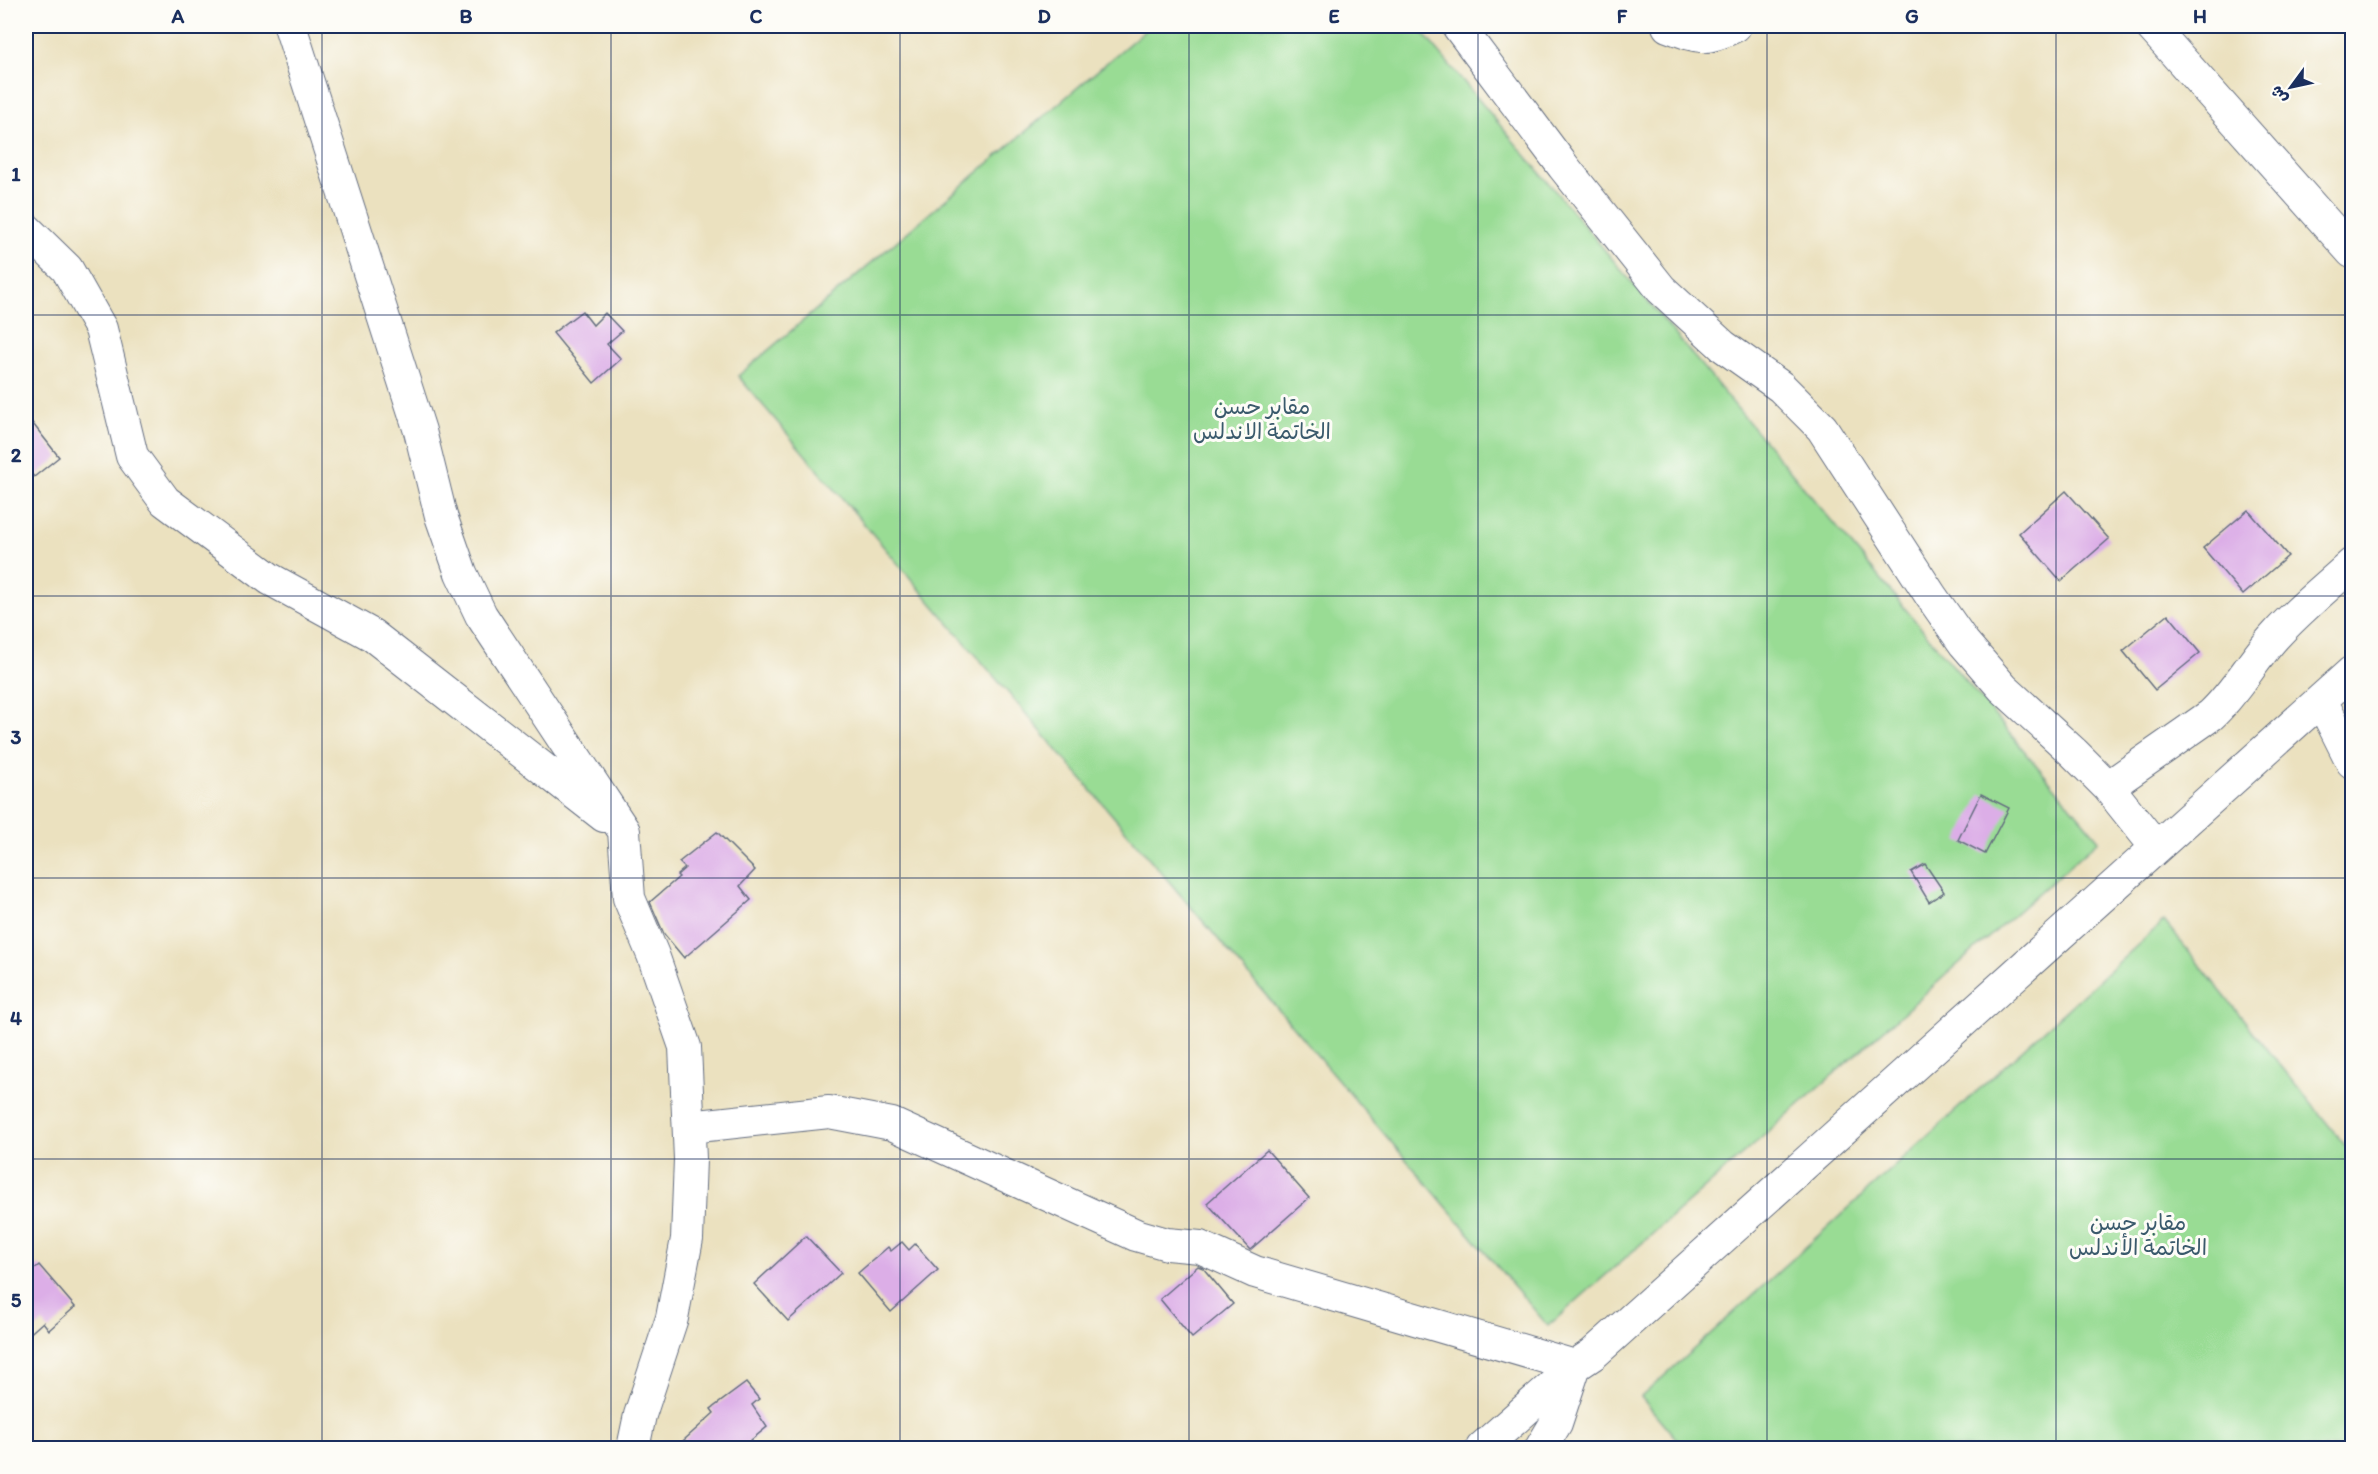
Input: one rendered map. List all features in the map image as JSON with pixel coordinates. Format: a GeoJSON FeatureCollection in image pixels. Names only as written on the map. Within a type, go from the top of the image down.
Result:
{"type":"FeatureCollection","features":[{"type":"Feature","properties":{"kind":"street"},"geometry":{"type":"LineString","coordinates":[[290,26],[420,430],[441,516],[462,573],[481,615],[624,831],[629,898],[653,955],[685,1047],[689,1126],[687,1239],[672,1318],[640,1415],[633,1449]]}},
{"type":"Feature","properties":{"kind":"street"},"geometry":{"type":"LineString","coordinates":[[1458,26],[1563,166],[1661,289],[1724,346],[1781,387],[1822,428],[1931,596],[1965,643],[2003,688],[2108,787],[2156,847]]}},
{"type":"Feature","properties":{"kind":"street"},"geometry":{"type":"LineString","coordinates":[[1668,26],[1694,36],[1712,37],[1735,26]]}},
{"type":"Feature","properties":{"kind":"street"},"geometry":{"type":"LineString","coordinates":[[2151,26],[2352,252]]}},
{"type":"Feature","properties":{"kind":"street"},"geometry":{"type":"LineString","coordinates":[[26,230],[67,269],[100,329],[132,456],[165,501],[270,579],[372,635],[624,831]]}},
{"type":"Feature","properties":{"kind":"street"},"geometry":{"type":"LineString","coordinates":[[2108,787],[2211,715],[2223,704],[2274,637],[2352,564]]}},
{"type":"Feature","properties":{"kind":"street"},"geometry":{"type":"LineString","coordinates":[[1482,1449],[1575,1366],[1593,1354],[2352,672]]}},
{"type":"Feature","properties":{"kind":"street"},"geometry":{"type":"LineString","coordinates":[[2321,700],[2352,762]]}},
{"type":"Feature","properties":{"kind":"street"},"geometry":{"type":"LineString","coordinates":[[689,1126],[829,1113],[892,1124],[1136,1235],[1167,1244],[1200,1246],[1255,1272],[1575,1366]]}},
{"type":"Feature","properties":{"kind":"street"},"geometry":{"type":"LineString","coordinates":[[1541,1449],[1556,1424],[1575,1366]]}},
{"type":"Feature","properties":{"kind":"green space","name":"مقابر حسن الخاتمة الاندلس"},"geometry":{"type":"Polygon","coordinates":[[[1150,26],[1417,26],[2099,840],[1548,1326],[738,376],[1150,26]]]}},
{"type":"Feature","properties":{"kind":"green space","name":"مقابر حسن الخاتمة الأندلس"},"geometry":{"type":"Polygon","coordinates":[[[2164,921],[2352,1154],[2352,1448],[1684,1448],[1641,1397],[2164,921]]]}},
{"type":"Feature","properties":{"kind":"building"},"geometry":{"type":"Polygon","coordinates":[[[582,311],[593,325],[605,313],[622,331],[607,344],[621,359],[594,383],[553,333],[582,311]]]}},
{"type":"Feature","properties":{"kind":"building"},"geometry":{"type":"Polygon","coordinates":[[[26,415],[59,457],[34,477],[26,467],[26,415]]]}},
{"type":"Feature","properties":{"kind":"building"},"geometry":{"type":"Polygon","coordinates":[[[2066,491],[2109,539],[2061,581],[2019,533],[2066,491]]]}},
{"type":"Feature","properties":{"kind":"building"},"geometry":{"type":"Polygon","coordinates":[[[2248,510],[2288,556],[2243,595],[2203,548],[2248,510]]]}},
{"type":"Feature","properties":{"kind":"building"},"geometry":{"type":"Polygon","coordinates":[[[2168,614],[2200,653],[2155,690],[2123,651],[2168,614]]]}},
{"type":"Feature","properties":{"kind":"building"},"geometry":{"type":"Polygon","coordinates":[[[1981,794],[2009,808],[1985,854],[1958,840],[1981,794]]]}},
{"type":"Feature","properties":{"kind":"building"},"geometry":{"type":"Polygon","coordinates":[[[717,832],[755,870],[740,886],[751,900],[684,958],[664,934],[650,902],[679,877],[677,875],[685,868],[679,862],[717,832]]]}},
{"type":"Feature","properties":{"kind":"building"},"geometry":{"type":"Polygon","coordinates":[[[1925,864],[1944,892],[1929,902],[1911,872],[1925,864]]]}},
{"type":"Feature","properties":{"kind":"building"},"geometry":{"type":"Polygon","coordinates":[[[1267,1150],[1309,1198],[1250,1250],[1207,1203],[1267,1150]]]}},
{"type":"Feature","properties":{"kind":"building"},"geometry":{"type":"Polygon","coordinates":[[[806,1236],[841,1273],[788,1321],[754,1284],[806,1236]]]}},
{"type":"Feature","properties":{"kind":"building"},"geometry":{"type":"Polygon","coordinates":[[[902,1242],[909,1250],[915,1244],[938,1270],[891,1312],[858,1273],[888,1247],[891,1251],[902,1242]]]}},
{"type":"Feature","properties":{"kind":"building"},"geometry":{"type":"Polygon","coordinates":[[[39,1265],[75,1307],[49,1330],[43,1322],[26,1337],[26,1276],[39,1265]]]}},
{"type":"Feature","properties":{"kind":"building"},"geometry":{"type":"Polygon","coordinates":[[[1198,1266],[1203,1268],[1233,1304],[1192,1338],[1160,1299],[1198,1266]]]}},
{"type":"Feature","properties":{"kind":"building"},"geometry":{"type":"Polygon","coordinates":[[[746,1383],[759,1399],[752,1405],[767,1427],[740,1449],[674,1449],[714,1413],[711,1409],[746,1383]]]}}]}
